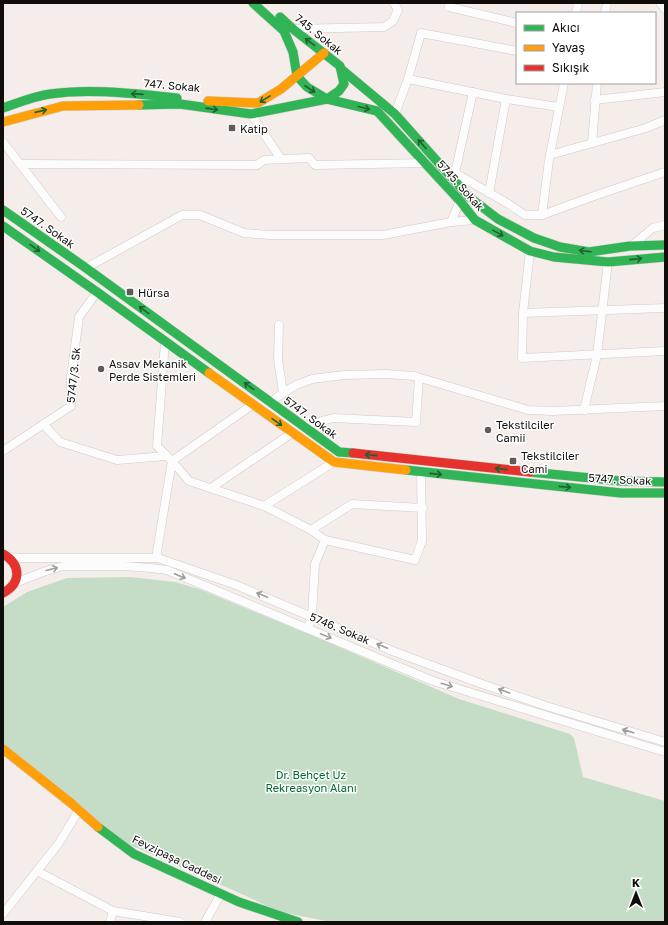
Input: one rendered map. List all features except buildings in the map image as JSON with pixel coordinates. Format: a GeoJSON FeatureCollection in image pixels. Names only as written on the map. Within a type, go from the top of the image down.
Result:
{"type":"FeatureCollection","features":[{"type":"Feature","properties":{"kind":"main road","name":"745. Sokak"},"geometry":{"type":"LineString","coordinates":[[253,3],[284,31],[293,52],[297,76]]}},
{"type":"Feature","properties":{"kind":"main road","name":"745. Sokak"},"geometry":{"type":"LineString","coordinates":[[265,3],[293,29],[340,66],[344,84],[339,91],[326,99]]}},
{"type":"Feature","properties":{"kind":"main road","name":"747. Sokak"},"geometry":{"type":"LineString","coordinates":[[3,108],[24,100],[50,94],[88,91],[233,103],[258,103],[281,89],[324,53]]}},
{"type":"Feature","properties":{"kind":"main road","name":"5745. Sokak"},"geometry":{"type":"LineString","coordinates":[[341,70],[394,114],[453,174],[469,197],[478,205],[534,238],[560,247],[589,252],[630,246],[665,245]]}},
{"type":"Feature","properties":{"kind":"main road"},"geometry":{"type":"LineString","coordinates":[[297,76],[307,87],[326,99]]}},
{"type":"Feature","properties":{"kind":"main road","name":"747. Sokak"},"geometry":{"type":"LineString","coordinates":[[3,122],[63,106],[180,104],[251,114],[326,99]]}},
{"type":"Feature","properties":{"kind":"main road","name":"5745. Sokak"},"geometry":{"type":"LineString","coordinates":[[326,99],[377,111],[460,200],[475,220],[530,251],[554,257],[608,262],[665,257]]}},
{"type":"Feature","properties":{"kind":"main road","name":"5747. Sokak"},"geometry":{"type":"LineString","coordinates":[[3,210],[86,268],[339,452],[621,481],[665,482]]}},
{"type":"Feature","properties":{"kind":"main road","name":"5747. Sokak"},"geometry":{"type":"LineString","coordinates":[[3,226],[334,462],[621,493],[665,493]]}},
{"type":"Feature","properties":{"kind":"main road"},"geometry":{"type":"LineString","coordinates":[[3,593],[11,588],[15,583],[18,572],[16,566],[6,555]]}},
{"type":"Feature","properties":{"kind":"main road","name":"Fevzipaşa Caddesi"},"geometry":{"type":"LineString","coordinates":[[3,749],[102,830],[134,854],[239,902],[298,922]]}},
{"type":"Feature","properties":{"kind":"street"},"geometry":{"type":"LineString","coordinates":[[293,29],[384,27],[393,21],[398,10],[394,3]]}},
{"type":"Feature","properties":{"kind":"street"},"geometry":{"type":"LineString","coordinates":[[660,3],[665,9]]}},
{"type":"Feature","properties":{"kind":"street"},"geometry":{"type":"LineString","coordinates":[[449,7],[516,23]]}},
{"type":"Feature","properties":{"kind":"street"},"geometry":{"type":"LineString","coordinates":[[394,114],[408,79],[421,33],[516,52]]}},
{"type":"Feature","properties":{"kind":"street"},"geometry":{"type":"LineString","coordinates":[[408,79],[506,99],[559,107]]}},
{"type":"Feature","properties":{"kind":"street"},"geometry":{"type":"LineString","coordinates":[[542,215],[550,155],[564,84]]}},
{"type":"Feature","properties":{"kind":"street"},"geometry":{"type":"LineString","coordinates":[[592,143],[597,84]]}},
{"type":"Feature","properties":{"kind":"street"},"geometry":{"type":"LineString","coordinates":[[472,92],[453,174],[525,215],[542,215],[665,172]]}},
{"type":"Feature","properties":{"kind":"street"},"geometry":{"type":"LineString","coordinates":[[595,100],[665,92]]}},
{"type":"Feature","properties":{"kind":"street"},"geometry":{"type":"LineString","coordinates":[[488,193],[506,99]]}},
{"type":"Feature","properties":{"kind":"street"},"geometry":{"type":"LineString","coordinates":[[251,114],[281,159]]}},
{"type":"Feature","properties":{"kind":"street"},"geometry":{"type":"LineString","coordinates":[[550,155],[646,128],[665,120]]}},
{"type":"Feature","properties":{"kind":"street"},"geometry":{"type":"LineString","coordinates":[[3,142],[61,217]]}},
{"type":"Feature","properties":{"kind":"street"},"geometry":{"type":"LineString","coordinates":[[20,164],[257,166],[264,160],[309,158],[315,166],[425,163]]}},
{"type":"Feature","properties":{"kind":"street"},"geometry":{"type":"LineString","coordinates":[[451,222],[460,200]]}},
{"type":"Feature","properties":{"kind":"street"},"geometry":{"type":"LineString","coordinates":[[86,268],[182,215],[200,215],[244,233],[269,235],[382,235],[451,222],[475,220]]}},
{"type":"Feature","properties":{"kind":"street"},"geometry":{"type":"LineString","coordinates":[[630,246],[653,228],[665,225]]}},
{"type":"Feature","properties":{"kind":"street"},"geometry":{"type":"LineString","coordinates":[[530,251],[523,313],[522,358],[665,351]]}},
{"type":"Feature","properties":{"kind":"street"},"geometry":{"type":"LineString","coordinates":[[584,410],[598,355],[608,262]]}},
{"type":"Feature","properties":{"kind":"street","name":"5747/3. Sk"},"geometry":{"type":"LineString","coordinates":[[3,452],[71,406],[71,377],[79,317],[97,292]]}},
{"type":"Feature","properties":{"kind":"street"},"geometry":{"type":"LineString","coordinates":[[523,313],[665,308]]}},
{"type":"Feature","properties":{"kind":"street"},"geometry":{"type":"LineString","coordinates":[[279,325],[278,359],[283,393]]}},
{"type":"Feature","properties":{"kind":"street"},"geometry":{"type":"LineString","coordinates":[[165,342],[157,446],[189,481],[264,506],[311,530],[325,540],[415,560],[422,541],[421,472]]}},
{"type":"Feature","properties":{"kind":"street"},"geometry":{"type":"LineString","coordinates":[[271,402],[296,385],[312,379],[344,375],[386,374],[419,378],[528,410],[553,411],[665,406]]}},
{"type":"Feature","properties":{"kind":"street"},"geometry":{"type":"LineString","coordinates":[[304,426],[334,418],[416,422],[419,378]]}},
{"type":"Feature","properties":{"kind":"street"},"geometry":{"type":"LineString","coordinates":[[44,425],[60,442],[117,460],[169,459],[252,405]]}},
{"type":"Feature","properties":{"kind":"street"},"geometry":{"type":"LineString","coordinates":[[211,488],[292,433]]}},
{"type":"Feature","properties":{"kind":"street"},"geometry":{"type":"LineString","coordinates":[[156,558],[169,459]]}},
{"type":"Feature","properties":{"kind":"street"},"geometry":{"type":"LineString","coordinates":[[264,506],[334,462]]}},
{"type":"Feature","properties":{"kind":"street"},"geometry":{"type":"LineString","coordinates":[[311,530],[352,504],[422,508]]}},
{"type":"Feature","properties":{"kind":"street"},"geometry":{"type":"LineString","coordinates":[[308,629],[312,616],[316,564],[325,540]]}},
{"type":"Feature","properties":{"kind":"street","name":"5746. Sokak"},"geometry":{"type":"LineString","coordinates":[[6,555],[22,558],[156,558],[236,584],[395,652],[539,704],[665,742]]}},
{"type":"Feature","properties":{"kind":"street","name":"5746. Sokak"},"geometry":{"type":"LineString","coordinates":[[15,583],[43,572],[64,566],[150,568],[167,570],[433,680],[665,752]]}},
{"type":"Feature","properties":{"kind":"street"},"geometry":{"type":"LineString","coordinates":[[3,914],[59,843],[79,810]]}},
{"type":"Feature","properties":{"kind":"street"},"geometry":{"type":"LineString","coordinates":[[37,871],[113,911],[180,922]]}},
{"type":"Feature","properties":{"kind":"street"},"geometry":{"type":"LineString","coordinates":[[205,922],[221,894]]}},
{"type":"Feature","properties":{"kind":"street"},"geometry":{"type":"LineString","coordinates":[[110,922],[113,911]]}},
{"type":"Feature","properties":{"kind":"green space","name":"Dr. Behçet Uz Rekreasyon Alanı"},"geometry":{"type":"Polygon","coordinates":[[[130,577],[175,582],[199,589],[323,640],[459,699],[570,734],[574,738],[583,777],[665,801],[665,922],[331,922],[273,909],[126,843],[3,747],[3,607],[27,592],[67,578],[130,577]]]}},
{"type":"Feature","properties":{"kind":"traffic: fast"},"geometry":{"type":"LineString","coordinates":[[253,3],[284,31],[293,52],[297,76],[307,87],[327,99],[377,111],[460,201],[475,220],[530,251],[554,257],[608,262],[665,257]]}},
{"type":"Feature","properties":{"kind":"traffic: fast"},"geometry":{"type":"LineString","coordinates":[[139,105],[180,104],[251,114],[327,99],[339,91],[344,84],[340,66],[280,17]]}},
{"type":"Feature","properties":{"kind":"traffic: fast"},"geometry":{"type":"LineString","coordinates":[[341,69],[395,114],[469,197],[498,219],[534,238],[560,247],[589,252],[630,246],[665,245]]}},
{"type":"Feature","properties":{"kind":"traffic: fast"},"geometry":{"type":"LineString","coordinates":[[3,108],[38,96],[66,92],[114,92],[177,98]]}},
{"type":"Feature","properties":{"kind":"traffic: fast"},"geometry":{"type":"LineString","coordinates":[[3,210],[86,268],[339,452],[353,453]]}},
{"type":"Feature","properties":{"kind":"traffic: fast"},"geometry":{"type":"LineString","coordinates":[[3,226],[209,373]]}},
{"type":"Feature","properties":{"kind":"traffic: fast"},"geometry":{"type":"LineString","coordinates":[[406,470],[621,493],[665,493]]}},
{"type":"Feature","properties":{"kind":"traffic: fast"},"geometry":{"type":"LineString","coordinates":[[530,472],[621,481],[665,482]]}},
{"type":"Feature","properties":{"kind":"traffic: fast"},"geometry":{"type":"LineString","coordinates":[[98,827],[134,854],[239,902],[298,922]]}},
{"type":"Feature","properties":{"kind":"traffic: slow"},"geometry":{"type":"LineString","coordinates":[[208,101],[258,103],[281,89],[324,53]]}},
{"type":"Feature","properties":{"kind":"traffic: slow"},"geometry":{"type":"LineString","coordinates":[[3,122],[63,106],[139,105]]}},
{"type":"Feature","properties":{"kind":"traffic: slow"},"geometry":{"type":"LineString","coordinates":[[209,373],[334,462],[406,470]]}},
{"type":"Feature","properties":{"kind":"traffic: slow"},"geometry":{"type":"LineString","coordinates":[[3,749],[71,803],[98,827]]}},
{"type":"Feature","properties":{"kind":"traffic: jam"},"geometry":{"type":"LineString","coordinates":[[353,453],[530,472]]}},
{"type":"Feature","properties":{"kind":"traffic: jam"},"geometry":{"type":"LineString","coordinates":[[3,554],[13,563],[17,574],[14,584],[3,593]]}},
{"type":"Feature","properties":{"kind":"place","name":"Katip"},"geometry":{"type":"Point","coordinates":[232,128]}},
{"type":"Feature","properties":{"kind":"place","name":"Hürsa"},"geometry":{"type":"Point","coordinates":[130,292]}},
{"type":"Feature","properties":{"kind":"place","name":"Assav Mekanik Perde Sistemleri"},"geometry":{"type":"Point","coordinates":[101,369]}},
{"type":"Feature","properties":{"kind":"place","name":"Tekstilciler Camii"},"geometry":{"type":"Point","coordinates":[488,430]}},
{"type":"Feature","properties":{"kind":"place","name":"Tekstilciler Cami"},"geometry":{"type":"Point","coordinates":[513,461]}}]}
